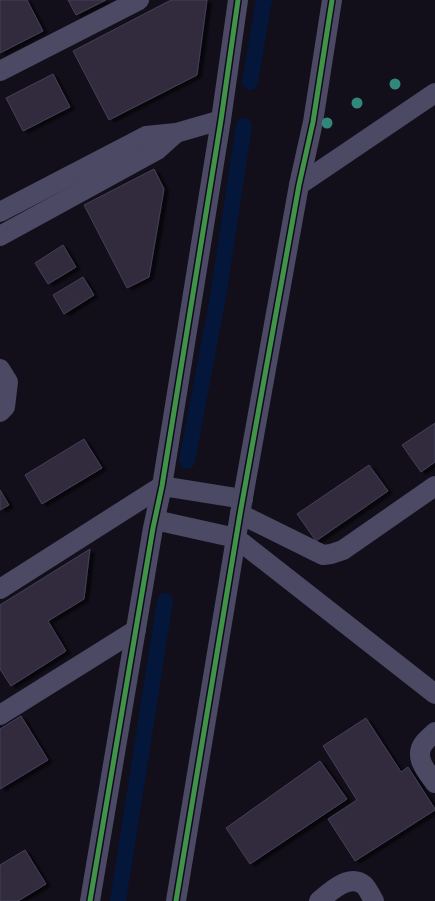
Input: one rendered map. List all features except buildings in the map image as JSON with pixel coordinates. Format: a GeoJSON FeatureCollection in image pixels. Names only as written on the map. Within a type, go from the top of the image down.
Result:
{"type":"FeatureCollection","features":[{"type":"Feature","properties":{"kind":"street"},"geometry":{"type":"LineString","coordinates":[[0,71],[139,0]]}},
{"type":"Feature","properties":{"kind":"street"},"geometry":{"type":"LineString","coordinates":[[90,901],[162,486],[238,0]]}},
{"type":"Feature","properties":{"kind":"street"},"geometry":{"type":"LineString","coordinates":[[176,901],[241,506],[299,185],[314,122],[332,0]]}},
{"type":"Feature","properties":{"kind":"street"},"geometry":{"type":"LineString","coordinates":[[299,185],[435,93]]}},
{"type":"Feature","properties":{"kind":"street"},"geometry":{"type":"LineString","coordinates":[[0,212],[146,136],[176,133],[220,120]]}},
{"type":"Feature","properties":{"kind":"street"},"geometry":{"type":"LineString","coordinates":[[0,236],[158,150],[176,133]]}},
{"type":"Feature","properties":{"kind":"street"},"geometry":{"type":"LineString","coordinates":[[0,369],[8,382],[4,407],[0,412]]}},
{"type":"Feature","properties":{"kind":"street"},"geometry":{"type":"LineString","coordinates":[[0,589],[162,486],[241,506],[323,555],[343,550],[435,486]]}},
{"type":"Feature","properties":{"kind":"street"},"geometry":{"type":"LineString","coordinates":[[155,520],[236,538],[435,694]]}},
{"type":"Feature","properties":{"kind":"street"},"geometry":{"type":"LineString","coordinates":[[0,715],[136,630]]}},
{"type":"Feature","properties":{"kind":"street"},"geometry":{"type":"LineString","coordinates":[[435,732],[424,743],[420,750],[420,757],[423,767],[435,783]]}},
{"type":"Feature","properties":{"kind":"street"},"geometry":{"type":"LineString","coordinates":[[319,901],[345,882],[356,881],[363,884],[374,901]]}},
{"type":"Feature","properties":{"kind":"waterway"},"geometry":{"type":"LineString","coordinates":[[250,82],[264,0]]}},
{"type":"Feature","properties":{"kind":"waterway"},"geometry":{"type":"LineString","coordinates":[[187,461],[218,297],[244,126]]}},
{"type":"Feature","properties":{"kind":"waterway"},"geometry":{"type":"LineString","coordinates":[[118,901],[165,601]]}},
{"type":"Feature","properties":{"kind":"cycle path"},"geometry":{"type":"LineString","coordinates":[[90,901],[153,528],[162,486],[221,120],[238,0]]}},
{"type":"Feature","properties":{"kind":"cycle path"},"geometry":{"type":"LineString","coordinates":[[176,901],[240,514],[299,185],[313,122],[332,0]]}}]}
